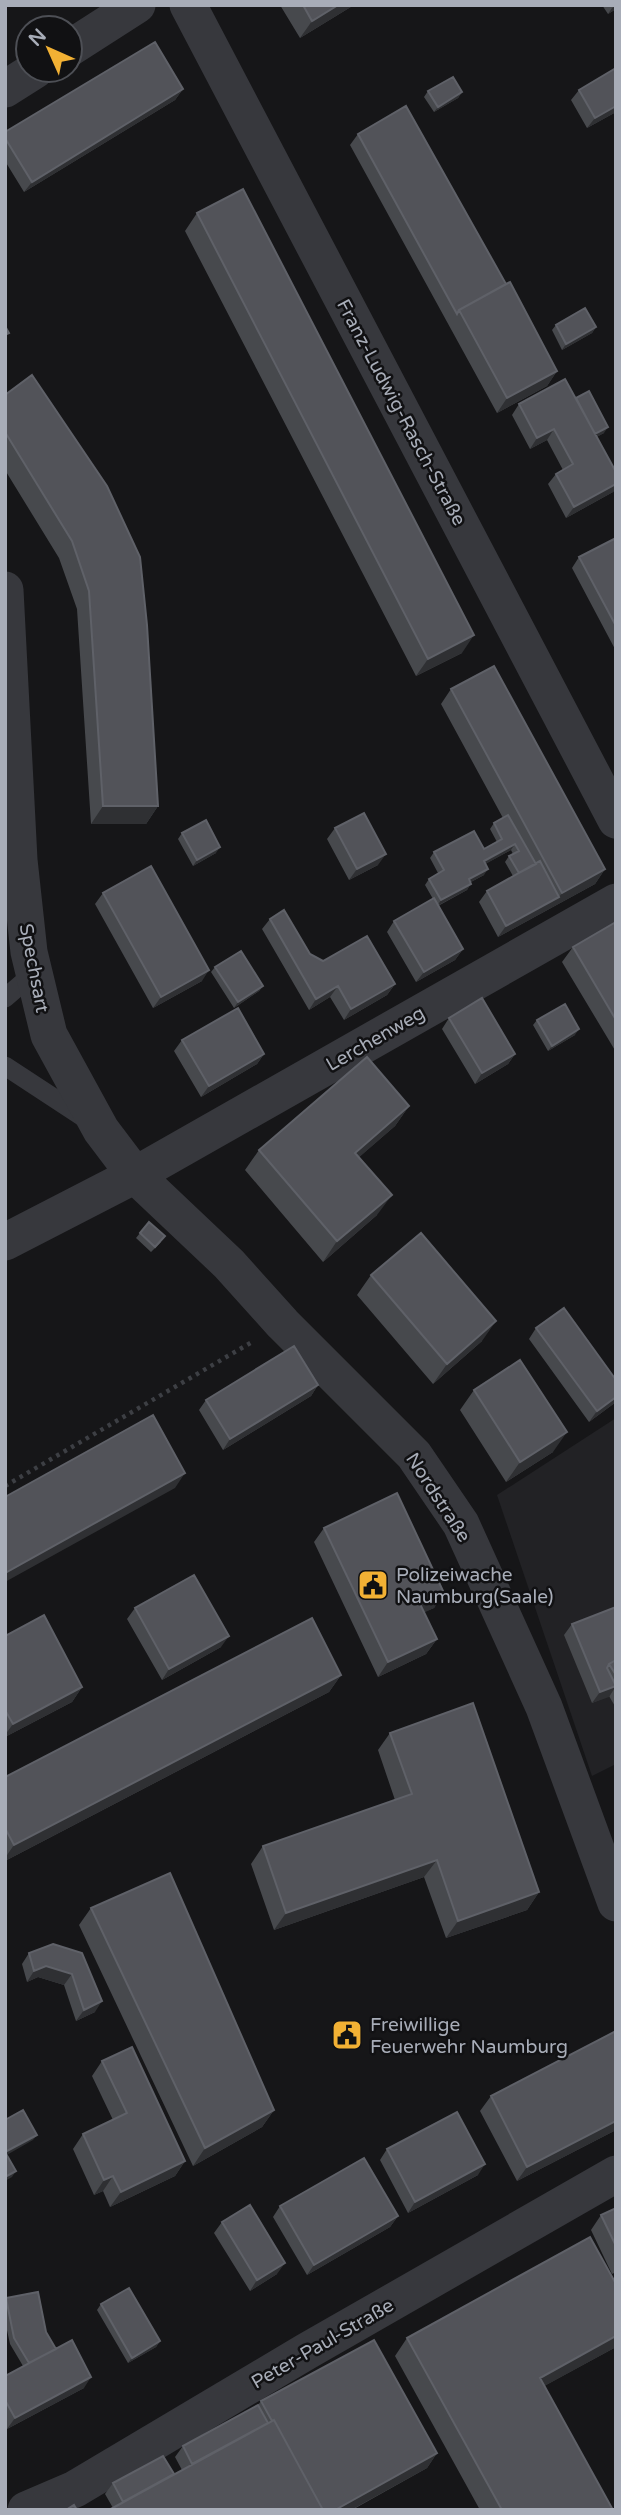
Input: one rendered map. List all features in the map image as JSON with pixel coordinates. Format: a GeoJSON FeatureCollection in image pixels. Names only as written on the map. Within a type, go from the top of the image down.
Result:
{"type":"FeatureCollection","features":[{"type":"Feature","properties":{"kind":"street"},"geometry":{"type":"LineString","coordinates":[[84,39],[138,5]]}},
{"type":"Feature","properties":{"kind":"street","name":"Franz-Ludwig-Rasch-Straße"},"geometry":{"type":"LineString","coordinates":[[188,5],[616,820]]}},
{"type":"Feature","properties":{"kind":"street","name":"Spechsart"},"geometry":{"type":"LineString","coordinates":[[5,590],[19,860],[34,973],[49,1035],[101,1130],[135,1175]]}},
{"type":"Feature","properties":{"kind":"street","name":"Lerchenweg"},"geometry":{"type":"LineString","coordinates":[[135,1175],[616,902]]}},
{"type":"Feature","properties":{"kind":"street"},"geometry":{"type":"LineString","coordinates":[[5,1242],[135,1175]]}},
{"type":"Feature","properties":{"kind":"street","name":"Nordstraße"},"geometry":{"type":"LineString","coordinates":[[135,1175],[229,1264],[282,1324],[414,1455],[461,1524],[544,1707],[616,1903]]}},
{"type":"Feature","properties":{"kind":"street","name":"Peter-Paul-Straße"},"geometry":{"type":"LineString","coordinates":[[26,2510],[75,2489],[307,2351],[616,2174]]}},
{"type":"Feature","properties":{"kind":"lane"},"geometry":{"type":"LineString","coordinates":[[5,998],[34,973]]}},
{"type":"Feature","properties":{"kind":"lane"},"geometry":{"type":"LineString","coordinates":[[5,1066],[101,1130]]}},
{"type":"Feature","properties":{"kind":"path"},"geometry":{"type":"LineString","coordinates":[[5,1486],[282,1324]]}},
{"type":"Feature","properties":{"kind":"shaded area"},"geometry":{"type":"Polygon","coordinates":[[[616,1418],[616,1764],[592,1776],[497,1495],[616,1418]]]}},
{"type":"Feature","properties":{"kind":"building"},"geometry":{"type":"Polygon","coordinates":[[[303,5],[338,5],[312,21],[303,5]]]}},
{"type":"Feature","properties":{"kind":"building"},"geometry":{"type":"Polygon","coordinates":[[[155,42],[183,89],[32,182],[5,138],[5,132],[155,42]]]}},
{"type":"Feature","properties":{"kind":"building"},"geometry":{"type":"Polygon","coordinates":[[[616,68],[616,106],[595,118],[579,90],[616,68]]]}},
{"type":"Feature","properties":{"kind":"building"},"geometry":{"type":"Polygon","coordinates":[[[453,77],[462,92],[438,107],[428,91],[453,77]]]}},
{"type":"Feature","properties":{"kind":"building"},"geometry":{"type":"Polygon","coordinates":[[[406,106],[506,284],[459,310],[457,314],[358,134],[406,106]]]}},
{"type":"Feature","properties":{"kind":"building"},"geometry":{"type":"Polygon","coordinates":[[[243,189],[474,635],[428,659],[197,213],[243,189]]]}},
{"type":"Feature","properties":{"kind":"building"},"geometry":{"type":"Polygon","coordinates":[[[510,282],[557,371],[507,398],[459,310],[510,282]]]}},
{"type":"Feature","properties":{"kind":"building"},"geometry":{"type":"Polygon","coordinates":[[[585,308],[596,327],[566,344],[556,325],[585,308]]]}},
{"type":"Feature","properties":{"kind":"building"},"geometry":{"type":"Polygon","coordinates":[[[32,375],[107,486],[140,557],[158,806],[103,806],[89,591],[72,541],[5,432],[5,395],[32,375]]]}},
{"type":"Feature","properties":{"kind":"building"},"geometry":{"type":"Polygon","coordinates":[[[565,379],[616,472],[616,484],[574,507],[556,474],[573,464],[554,429],[537,438],[519,404],[565,379]]]}},
{"type":"Feature","properties":{"kind":"building"},"geometry":{"type":"Polygon","coordinates":[[[589,391],[608,427],[595,434],[576,398],[589,391]]]}},
{"type":"Feature","properties":{"kind":"building"},"geometry":{"type":"Polygon","coordinates":[[[616,538],[616,626],[579,557],[616,538]]]}},
{"type":"Feature","properties":{"kind":"building"},"geometry":{"type":"Polygon","coordinates":[[[494,666],[605,869],[562,893],[451,689],[494,666]]]}},
{"type":"Feature","properties":{"kind":"building"},"geometry":{"type":"Polygon","coordinates":[[[364,813],[386,854],[357,869],[335,828],[364,813]]]}},
{"type":"Feature","properties":{"kind":"building"},"geometry":{"type":"Polygon","coordinates":[[[508,815],[536,864],[519,873],[509,856],[519,851],[515,844],[484,861],[488,869],[469,879],[471,884],[441,900],[429,879],[444,870],[434,852],[474,831],[484,849],[502,839],[494,823],[508,815]]]}},
{"type":"Feature","properties":{"kind":"building"},"geometry":{"type":"Polygon","coordinates":[[[206,820],[220,847],[197,860],[182,833],[206,820]]]}},
{"type":"Feature","properties":{"kind":"building"},"geometry":{"type":"Polygon","coordinates":[[[540,861],[559,897],[506,926],[487,891],[540,861]]]}},
{"type":"Feature","properties":{"kind":"building"},"geometry":{"type":"Polygon","coordinates":[[[151,866],[209,970],[161,997],[103,893],[151,866]]]}},
{"type":"Feature","properties":{"kind":"building"},"geometry":{"type":"Polygon","coordinates":[[[434,898],[463,949],[424,972],[394,921],[434,898]]]}},
{"type":"Feature","properties":{"kind":"building"},"geometry":{"type":"Polygon","coordinates":[[[284,910],[310,954],[323,961],[367,936],[395,984],[351,1009],[338,986],[316,999],[270,919],[284,910]]]}},
{"type":"Feature","properties":{"kind":"building"},"geometry":{"type":"Polygon","coordinates":[[[616,922],[616,1020],[573,947],[616,922]]]}},
{"type":"Feature","properties":{"kind":"building"},"geometry":{"type":"Polygon","coordinates":[[[241,951],[263,986],[238,1002],[215,967],[241,951]]]}},
{"type":"Feature","properties":{"kind":"building"},"geometry":{"type":"Polygon","coordinates":[[[482,998],[515,1054],[482,1073],[449,1018],[482,998]]]}},
{"type":"Feature","properties":{"kind":"building"},"geometry":{"type":"Polygon","coordinates":[[[565,1004],[579,1029],[552,1046],[537,1020],[565,1004]]]}},
{"type":"Feature","properties":{"kind":"building"},"geometry":{"type":"Polygon","coordinates":[[[238,1008],[264,1054],[209,1086],[182,1040],[238,1008]]]}},
{"type":"Feature","properties":{"kind":"building"},"geometry":{"type":"Polygon","coordinates":[[[367,1057],[409,1106],[355,1153],[392,1195],[337,1241],[259,1150],[367,1057]]]}},
{"type":"Feature","properties":{"kind":"building"},"geometry":{"type":"Polygon","coordinates":[[[149,1222],[165,1236],[155,1247],[140,1233],[149,1222]]]}},
{"type":"Feature","properties":{"kind":"building"},"geometry":{"type":"Polygon","coordinates":[[[421,1233],[496,1321],[447,1364],[371,1275],[421,1233]]]}},
{"type":"Feature","properties":{"kind":"building"},"geometry":{"type":"Polygon","coordinates":[[[564,1308],[616,1380],[616,1397],[597,1411],[536,1328],[564,1308]]]}},
{"type":"Feature","properties":{"kind":"building"},"geometry":{"type":"Polygon","coordinates":[[[294,1346],[318,1385],[230,1439],[206,1400],[294,1346]]]}},
{"type":"Feature","properties":{"kind":"building"},"geometry":{"type":"Polygon","coordinates":[[[520,1360],[567,1432],[520,1462],[474,1390],[520,1360]]]}},
{"type":"Feature","properties":{"kind":"building"},"geometry":{"type":"Polygon","coordinates":[[[153,1415],[185,1473],[5,1573],[5,1497],[153,1415]]]}},
{"type":"Feature","properties":{"kind":"building"},"geometry":{"type":"Polygon","coordinates":[[[397,1493],[444,1593],[420,1604],[437,1639],[388,1662],[324,1528],[397,1493]]]}},
{"type":"Feature","properties":{"kind":"building"},"geometry":{"type":"Polygon","coordinates":[[[194,1575],[229,1636],[169,1669],[135,1608],[194,1575]]]}},
{"type":"Feature","properties":{"kind":"building"},"geometry":{"type":"Polygon","coordinates":[[[616,1607],[616,1660],[607,1668],[616,1686],[600,1692],[572,1624],[616,1607]]]}},
{"type":"Feature","properties":{"kind":"building"},"geometry":{"type":"Polygon","coordinates":[[[44,1615],[82,1687],[13,1724],[5,1710],[5,1636],[44,1615]]]}},
{"type":"Feature","properties":{"kind":"building"},"geometry":{"type":"Polygon","coordinates":[[[312,1618],[341,1675],[14,1845],[5,1828],[5,1777],[312,1618]]]}},
{"type":"Feature","properties":{"kind":"building"},"geometry":{"type":"Polygon","coordinates":[[[616,1660],[616,1675],[609,1664],[616,1660]]]}},
{"type":"Feature","properties":{"kind":"building"},"geometry":{"type":"Polygon","coordinates":[[[473,1703],[539,1892],[458,1921],[437,1860],[286,1913],[263,1846],[412,1794],[390,1733],[473,1703]]]}},
{"type":"Feature","properties":{"kind":"building"},"geometry":{"type":"Polygon","coordinates":[[[170,1873],[274,2110],[205,2148],[91,1908],[170,1873]]]}},
{"type":"Feature","properties":{"kind":"building"},"geometry":{"type":"Polygon","coordinates":[[[53,1944],[82,1953],[102,2001],[84,2010],[72,1974],[46,1966],[34,1971],[29,1953],[53,1944]]]}},
{"type":"Feature","properties":{"kind":"building"},"geometry":{"type":"Polygon","coordinates":[[[616,2031],[616,2121],[527,2167],[491,2096],[616,2031]]]}},
{"type":"Feature","properties":{"kind":"building"},"geometry":{"type":"Polygon","coordinates":[[[132,2047],[185,2161],[121,2192],[113,2176],[104,2180],[83,2134],[127,2113],[102,2061],[132,2047]]]}},
{"type":"Feature","properties":{"kind":"building"},"geometry":{"type":"Polygon","coordinates":[[[23,2110],[37,2135],[5,2152],[5,2120],[23,2110]]]}},
{"type":"Feature","properties":{"kind":"building"},"geometry":{"type":"Polygon","coordinates":[[[457,2112],[485,2164],[415,2202],[387,2149],[457,2112]]]}},
{"type":"Feature","properties":{"kind":"building"},"geometry":{"type":"Polygon","coordinates":[[[5,2152],[16,2171],[5,2177],[5,2152]]]}},
{"type":"Feature","properties":{"kind":"building"},"geometry":{"type":"Polygon","coordinates":[[[364,2158],[398,2216],[314,2265],[280,2206],[364,2158]]]}},
{"type":"Feature","properties":{"kind":"building"},"geometry":{"type":"Polygon","coordinates":[[[250,2205],[285,2263],[257,2280],[222,2222],[250,2205]]]}},
{"type":"Feature","properties":{"kind":"building"},"geometry":{"type":"Polygon","coordinates":[[[616,2208],[616,2246],[601,2215],[616,2208]]]}},
{"type":"Feature","properties":{"kind":"building"},"geometry":{"type":"Polygon","coordinates":[[[590,2237],[616,2284],[616,2336],[540,2378],[613,2510],[502,2510],[407,2338],[590,2237]]]}},
{"type":"Feature","properties":{"kind":"building"},"geometry":{"type":"Polygon","coordinates":[[[129,2288],[160,2341],[132,2358],[101,2304],[129,2288]]]}},
{"type":"Feature","properties":{"kind":"building"},"geometry":{"type":"Polygon","coordinates":[[[38,2292],[46,2332],[56,2349],[29,2363],[14,2338],[6,2298],[38,2292]]]}},
{"type":"Feature","properties":{"kind":"building"},"geometry":{"type":"Polygon","coordinates":[[[72,2340],[91,2377],[15,2418],[5,2400],[5,2376],[72,2340]]]}},
{"type":"Feature","properties":{"kind":"building"},"geometry":{"type":"Polygon","coordinates":[[[374,2340],[437,2453],[335,2510],[323,2510],[261,2401],[374,2340]]]}},
{"type":"Feature","properties":{"kind":"building"},"geometry":{"type":"Polygon","coordinates":[[[258,2405],[268,2423],[192,2464],[183,2446],[258,2405]]]}},
{"type":"Feature","properties":{"kind":"building"},"geometry":{"type":"Polygon","coordinates":[[[274,2420],[323,2510],[109,2510],[274,2420]]]}},
{"type":"Feature","properties":{"kind":"building"},"geometry":{"type":"Polygon","coordinates":[[[163,2456],[174,2474],[123,2502],[113,2483],[163,2456]]]}},
{"type":"Feature","properties":{"kind":"place","name":"Polizeiwache Naumburg(Saale)"},"geometry":{"type":"Point","coordinates":[373,1585]}},
{"type":"Feature","properties":{"kind":"place","name":"Freiwillige Feuerwehr Naumburg"},"geometry":{"type":"Point","coordinates":[347,2035]}}]}
